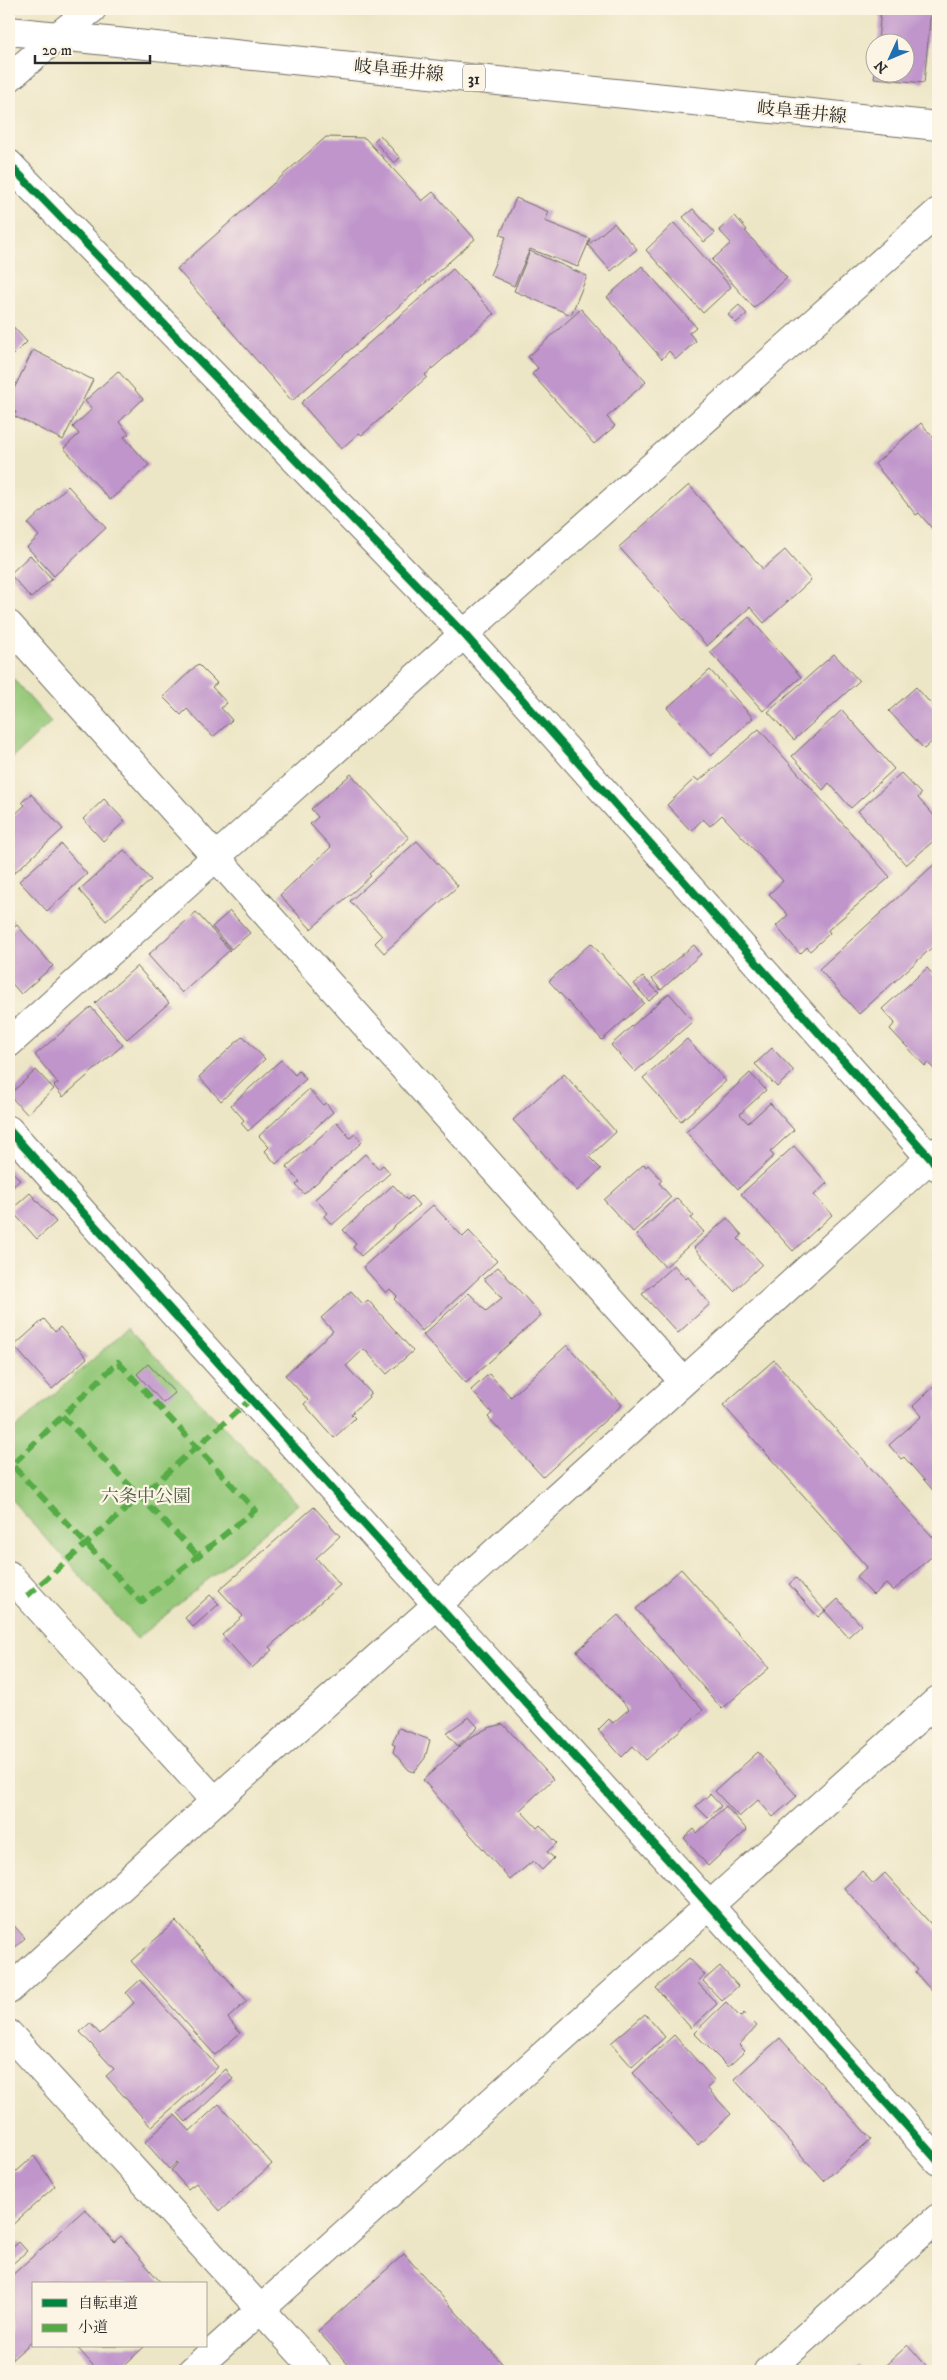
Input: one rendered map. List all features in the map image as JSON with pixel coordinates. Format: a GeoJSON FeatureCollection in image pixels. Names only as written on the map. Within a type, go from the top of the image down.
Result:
{"type":"FeatureCollection","features":[{"type":"Feature","properties":{"kind":"street"},"geometry":{"type":"LineString","coordinates":[[9,78],[92,9]]}},
{"type":"Feature","properties":{"kind":"street","name":"岐阜垂井線"},"geometry":{"type":"LineString","coordinates":[[9,31],[938,126]]}},
{"type":"Feature","properties":{"kind":"street"},"geometry":{"type":"LineString","coordinates":[[9,164],[464,634],[936,1159],[683,1381],[438,1604],[215,1801],[9,1990]]}},
{"type":"Feature","properties":{"kind":"street"},"geometry":{"type":"LineString","coordinates":[[9,1043],[938,212]]}},
{"type":"Feature","properties":{"kind":"street"},"geometry":{"type":"LineString","coordinates":[[9,625],[683,1381]]}},
{"type":"Feature","properties":{"kind":"street"},"geometry":{"type":"LineString","coordinates":[[9,1130],[250,1400],[712,1906],[938,2161]]}},
{"type":"Feature","properties":{"kind":"street"},"geometry":{"type":"LineString","coordinates":[[9,1575],[215,1801]]}},
{"type":"Feature","properties":{"kind":"street"},"geometry":{"type":"LineString","coordinates":[[192,2371],[712,1906],[938,1700]]}},
{"type":"Feature","properties":{"kind":"street"},"geometry":{"type":"LineString","coordinates":[[9,2034],[317,2371]]}},
{"type":"Feature","properties":{"kind":"street"},"geometry":{"type":"LineString","coordinates":[[768,2371],[938,2218]]}},
{"type":"Feature","properties":{"kind":"green space"},"geometry":{"type":"Polygon","coordinates":[[[9,674],[51,722],[9,761],[9,674]]]}},
{"type":"Feature","properties":{"kind":"green space","name":"六条中公園"},"geometry":{"type":"Polygon","coordinates":[[[128,1328],[298,1504],[137,1639],[9,1497],[9,1434],[128,1328]]]}},
{"type":"Feature","properties":{"kind":"building"},"geometry":{"type":"Polygon","coordinates":[[[881,9],[931,9],[924,83],[914,82],[914,32],[879,32],[881,9]]]}},
{"type":"Feature","properties":{"kind":"building"},"geometry":{"type":"Polygon","coordinates":[[[380,135],[400,158],[394,163],[374,141],[380,135]]]}},
{"type":"Feature","properties":{"kind":"building"},"geometry":{"type":"Polygon","coordinates":[[[326,137],[365,138],[422,201],[433,192],[475,239],[292,401],[177,269],[326,137]]]}},
{"type":"Feature","properties":{"kind":"building"},"geometry":{"type":"Polygon","coordinates":[[[516,198],[549,212],[545,221],[590,239],[578,267],[530,249],[514,286],[490,275],[506,237],[500,235],[516,198]]]}},
{"type":"Feature","properties":{"kind":"building"},"geometry":{"type":"Polygon","coordinates":[[[693,209],[715,233],[704,242],[683,217],[693,209]]]}},
{"type":"Feature","properties":{"kind":"building"},"geometry":{"type":"Polygon","coordinates":[[[735,216],[747,230],[745,231],[787,278],[754,308],[712,260],[731,243],[719,230],[735,216]]]}},
{"type":"Feature","properties":{"kind":"building"},"geometry":{"type":"Polygon","coordinates":[[[614,223],[637,249],[611,271],[588,245],[614,223]]]}},
{"type":"Feature","properties":{"kind":"building"},"geometry":{"type":"Polygon","coordinates":[[[674,223],[731,287],[703,313],[646,250],[674,223]]]}},
{"type":"Feature","properties":{"kind":"building"},"geometry":{"type":"Polygon","coordinates":[[[530,251],[587,276],[571,315],[514,291],[530,251]]]}},
{"type":"Feature","properties":{"kind":"building"},"geometry":{"type":"Polygon","coordinates":[[[642,266],[696,327],[689,333],[696,341],[676,359],[669,351],[662,359],[607,297],[642,266]]]}},
{"type":"Feature","properties":{"kind":"building"},"geometry":{"type":"Polygon","coordinates":[[[453,269],[494,314],[425,375],[427,377],[362,435],[359,433],[341,449],[301,403],[453,269]]]}},
{"type":"Feature","properties":{"kind":"building"},"geometry":{"type":"Polygon","coordinates":[[[739,305],[747,314],[736,323],[728,315],[739,305]]]}},
{"type":"Feature","properties":{"kind":"building"},"geometry":{"type":"Polygon","coordinates":[[[581,309],[646,382],[607,417],[615,426],[594,444],[532,374],[538,368],[528,357],[581,309]]]}},
{"type":"Feature","properties":{"kind":"building"},"geometry":{"type":"Polygon","coordinates":[[[9,322],[27,342],[9,360],[9,322]]]}},
{"type":"Feature","properties":{"kind":"building"},"geometry":{"type":"Polygon","coordinates":[[[33,350],[93,380],[63,440],[14,416],[16,412],[9,409],[9,399],[33,350]]]}},
{"type":"Feature","properties":{"kind":"building"},"geometry":{"type":"Polygon","coordinates":[[[118,371],[143,399],[119,422],[129,434],[124,437],[149,465],[110,500],[64,448],[79,434],[73,427],[92,409],[85,401],[118,371]]]}},
{"type":"Feature","properties":{"kind":"building"},"geometry":{"type":"Polygon","coordinates":[[[921,423],[938,443],[938,529],[935,532],[919,513],[916,515],[875,464],[921,423]]]}},
{"type":"Feature","properties":{"kind":"building"},"geometry":{"type":"Polygon","coordinates":[[[689,485],[763,569],[785,550],[811,580],[764,623],[750,607],[707,646],[619,547],[689,485]]]}},
{"type":"Feature","properties":{"kind":"building"},"geometry":{"type":"Polygon","coordinates":[[[68,486],[106,528],[54,576],[27,547],[39,536],[28,524],[68,486]]]}},
{"type":"Feature","properties":{"kind":"building"},"geometry":{"type":"Polygon","coordinates":[[[30,555],[52,579],[31,598],[10,574],[30,555]]]}},
{"type":"Feature","properties":{"kind":"building"},"geometry":{"type":"Polygon","coordinates":[[[749,617],[801,677],[763,711],[710,652],[749,617]]]}},
{"type":"Feature","properties":{"kind":"building"},"geometry":{"type":"Polygon","coordinates":[[[834,654],[859,681],[794,740],[768,712],[834,654]]]}},
{"type":"Feature","properties":{"kind":"building"},"geometry":{"type":"Polygon","coordinates":[[[198,664],[217,683],[212,687],[227,703],[221,708],[232,720],[213,737],[187,709],[181,715],[163,697],[198,664]]]}},
{"type":"Feature","properties":{"kind":"building"},"geometry":{"type":"Polygon","coordinates":[[[710,670],[753,718],[711,756],[667,708],[710,670]]]}},
{"type":"Feature","properties":{"kind":"building"},"geometry":{"type":"Polygon","coordinates":[[[916,687],[938,712],[938,736],[924,749],[889,711],[916,687]]]}},
{"type":"Feature","properties":{"kind":"building"},"geometry":{"type":"Polygon","coordinates":[[[842,710],[894,769],[851,808],[829,783],[823,790],[792,756],[842,710]]]}},
{"type":"Feature","properties":{"kind":"building"},"geometry":{"type":"Polygon","coordinates":[[[759,729],[890,877],[828,930],[830,933],[810,951],[807,947],[800,954],[776,926],[788,915],[769,894],[783,881],[722,815],[710,826],[703,819],[691,831],[667,805],[695,778],[699,781],[759,729]]]}},
{"type":"Feature","properties":{"kind":"building"},"geometry":{"type":"Polygon","coordinates":[[[901,773],[921,794],[918,798],[938,820],[938,837],[906,865],[858,811],[901,773]]]}},
{"type":"Feature","properties":{"kind":"building"},"geometry":{"type":"Polygon","coordinates":[[[351,774],[409,838],[369,874],[371,876],[311,929],[280,895],[331,847],[310,824],[318,817],[311,809],[351,774]]]}},
{"type":"Feature","properties":{"kind":"building"},"geometry":{"type":"Polygon","coordinates":[[[31,794],[63,829],[13,874],[9,870],[9,820],[25,805],[22,802],[31,794]]]}},
{"type":"Feature","properties":{"kind":"building"},"geometry":{"type":"Polygon","coordinates":[[[104,799],[125,821],[103,841],[83,819],[104,799]]]}},
{"type":"Feature","properties":{"kind":"building"},"geometry":{"type":"Polygon","coordinates":[[[417,841],[458,886],[384,953],[375,943],[382,936],[350,901],[417,841]]]}},
{"type":"Feature","properties":{"kind":"building"},"geometry":{"type":"Polygon","coordinates":[[[61,844],[87,874],[47,911],[19,881],[61,844]]]}},
{"type":"Feature","properties":{"kind":"building"},"geometry":{"type":"Polygon","coordinates":[[[124,850],[151,880],[106,921],[79,890],[124,850]]]}},
{"type":"Feature","properties":{"kind":"building"},"geometry":{"type":"Polygon","coordinates":[[[938,861],[938,942],[859,1014],[819,969],[938,861]]]}},
{"type":"Feature","properties":{"kind":"building"},"geometry":{"type":"Polygon","coordinates":[[[230,911],[250,933],[231,949],[212,927],[230,911]]]}},
{"type":"Feature","properties":{"kind":"building"},"geometry":{"type":"Polygon","coordinates":[[[196,912],[230,950],[182,993],[148,955],[196,912]]]}},
{"type":"Feature","properties":{"kind":"building"},"geometry":{"type":"Polygon","coordinates":[[[9,916],[14,922],[9,926],[9,916]]]}},
{"type":"Feature","properties":{"kind":"building"},"geometry":{"type":"Polygon","coordinates":[[[17,925],[53,966],[21,994],[9,980],[9,932],[17,925]]]}},
{"type":"Feature","properties":{"kind":"building"},"geometry":{"type":"Polygon","coordinates":[[[591,943],[644,1003],[602,1040],[549,981],[591,943]]]}},
{"type":"Feature","properties":{"kind":"building"},"geometry":{"type":"Polygon","coordinates":[[[694,945],[701,954],[661,990],[652,979],[694,945]]]}},
{"type":"Feature","properties":{"kind":"building"},"geometry":{"type":"Polygon","coordinates":[[[137,966],[169,1003],[127,1039],[95,1003],[137,966]]]}},
{"type":"Feature","properties":{"kind":"building"},"geometry":{"type":"Polygon","coordinates":[[[927,968],[938,980],[938,1073],[928,1063],[925,1066],[890,1029],[895,1023],[882,1009],[927,968]]]}},
{"type":"Feature","properties":{"kind":"building"},"geometry":{"type":"Polygon","coordinates":[[[643,977],[659,993],[649,1001],[634,984],[643,977]]]}},
{"type":"Feature","properties":{"kind":"building"},"geometry":{"type":"Polygon","coordinates":[[[669,993],[693,1021],[635,1072],[611,1045],[669,993]]]}},
{"type":"Feature","properties":{"kind":"building"},"geometry":{"type":"Polygon","coordinates":[[[91,1007],[123,1045],[63,1097],[54,1086],[58,1083],[35,1055],[91,1007]]]}},
{"type":"Feature","properties":{"kind":"building"},"geometry":{"type":"Polygon","coordinates":[[[243,1036],[265,1059],[221,1101],[199,1077],[243,1036]]]}},
{"type":"Feature","properties":{"kind":"building"},"geometry":{"type":"Polygon","coordinates":[[[687,1039],[726,1081],[681,1121],[643,1078],[687,1039]]]}},
{"type":"Feature","properties":{"kind":"building"},"geometry":{"type":"Polygon","coordinates":[[[772,1048],[794,1071],[777,1087],[755,1064],[772,1048]]]}},
{"type":"Feature","properties":{"kind":"building"},"geometry":{"type":"Polygon","coordinates":[[[281,1060],[295,1075],[299,1071],[306,1079],[248,1131],[241,1123],[244,1120],[231,1105],[281,1060]]]}},
{"type":"Feature","properties":{"kind":"building"},"geometry":{"type":"Polygon","coordinates":[[[36,1070],[54,1089],[27,1114],[9,1095],[36,1070]]]}},
{"type":"Feature","properties":{"kind":"building"},"geometry":{"type":"Polygon","coordinates":[[[750,1073],[766,1090],[740,1114],[748,1123],[770,1103],[794,1130],[770,1152],[774,1156],[738,1189],[686,1132],[750,1073]]]}},
{"type":"Feature","properties":{"kind":"building"},"geometry":{"type":"Polygon","coordinates":[[[564,1074],[616,1132],[589,1157],[601,1169],[577,1191],[513,1120],[564,1074]]]}},
{"type":"Feature","properties":{"kind":"building"},"geometry":{"type":"Polygon","coordinates":[[[309,1089],[323,1105],[326,1103],[333,1112],[276,1164],[265,1151],[269,1147],[259,1136],[309,1089]]]}},
{"type":"Feature","properties":{"kind":"building"},"geometry":{"type":"Polygon","coordinates":[[[337,1122],[350,1138],[355,1134],[362,1142],[304,1194],[296,1185],[300,1182],[286,1167],[337,1122]]]}},
{"type":"Feature","properties":{"kind":"building"},"geometry":{"type":"Polygon","coordinates":[[[794,1146],[827,1183],[814,1195],[832,1215],[793,1251],[741,1194],[794,1146]]]}},
{"type":"Feature","properties":{"kind":"building"},"geometry":{"type":"Polygon","coordinates":[[[365,1154],[378,1169],[383,1165],[390,1173],[332,1225],[324,1216],[328,1213],[315,1199],[365,1154]]]}},
{"type":"Feature","properties":{"kind":"building"},"geometry":{"type":"Polygon","coordinates":[[[644,1164],[646,1167],[648,1165],[662,1180],[659,1183],[671,1197],[633,1232],[604,1200],[644,1164]]]}},
{"type":"Feature","properties":{"kind":"building"},"geometry":{"type":"Polygon","coordinates":[[[9,1168],[20,1180],[9,1190],[9,1168]]]}},
{"type":"Feature","properties":{"kind":"building"},"geometry":{"type":"Polygon","coordinates":[[[393,1185],[407,1200],[411,1196],[419,1205],[361,1256],[353,1247],[356,1244],[343,1230],[393,1185]]]}},
{"type":"Feature","properties":{"kind":"building"},"geometry":{"type":"Polygon","coordinates":[[[30,1193],[56,1222],[37,1239],[11,1210],[30,1193]]]}},
{"type":"Feature","properties":{"kind":"building"},"geometry":{"type":"Polygon","coordinates":[[[677,1198],[694,1216],[691,1218],[704,1232],[665,1267],[636,1235],[677,1198]]]}},
{"type":"Feature","properties":{"kind":"building"},"geometry":{"type":"Polygon","coordinates":[[[433,1205],[463,1237],[469,1231],[497,1261],[422,1331],[394,1299],[397,1296],[390,1289],[386,1293],[363,1267],[433,1205]]]}},
{"type":"Feature","properties":{"kind":"building"},"geometry":{"type":"Polygon","coordinates":[[[727,1218],[742,1235],[738,1239],[762,1264],[734,1291],[694,1248],[727,1218]]]}},
{"type":"Feature","properties":{"kind":"building"},"geometry":{"type":"Polygon","coordinates":[[[674,1265],[686,1279],[688,1277],[710,1304],[678,1333],[642,1294],[674,1265]]]}},
{"type":"Feature","properties":{"kind":"building"},"geometry":{"type":"Polygon","coordinates":[[[498,1267],[541,1315],[466,1383],[423,1335],[469,1293],[486,1311],[502,1298],[484,1279],[498,1267]]]}},
{"type":"Feature","properties":{"kind":"building"},"geometry":{"type":"Polygon","coordinates":[[[351,1291],[363,1304],[368,1300],[413,1351],[387,1374],[364,1349],[346,1366],[371,1393],[351,1414],[355,1418],[334,1438],[304,1404],[308,1400],[285,1375],[333,1331],[321,1318],[351,1291]]]}},
{"type":"Feature","properties":{"kind":"building"},"geometry":{"type":"Polygon","coordinates":[[[44,1319],[55,1332],[60,1327],[87,1358],[52,1389],[14,1346],[44,1319]]]}},
{"type":"Feature","properties":{"kind":"building"},"geometry":{"type":"Polygon","coordinates":[[[567,1345],[622,1405],[543,1477],[488,1417],[492,1413],[471,1390],[489,1374],[511,1397],[567,1345]]]}},
{"type":"Feature","properties":{"kind":"building"},"geometry":{"type":"Polygon","coordinates":[[[774,1360],[938,1543],[938,1551],[893,1591],[886,1584],[873,1595],[856,1577],[867,1567],[723,1405],[774,1360]]]}},
{"type":"Feature","properties":{"kind":"building"},"geometry":{"type":"Polygon","coordinates":[[[148,1364],[175,1393],[163,1403],[137,1374],[148,1364]]]}},
{"type":"Feature","properties":{"kind":"building"},"geometry":{"type":"Polygon","coordinates":[[[938,1383],[938,1496],[904,1457],[901,1459],[889,1445],[922,1416],[913,1406],[938,1383]]]}},
{"type":"Feature","properties":{"kind":"building"},"geometry":{"type":"Polygon","coordinates":[[[314,1507],[340,1536],[316,1558],[340,1585],[269,1647],[272,1650],[252,1668],[222,1635],[243,1616],[219,1590],[314,1507]]]}},
{"type":"Feature","properties":{"kind":"building"},"geometry":{"type":"Polygon","coordinates":[[[681,1569],[769,1668],[722,1709],[636,1609],[681,1569]]]}},
{"type":"Feature","properties":{"kind":"building"},"geometry":{"type":"Polygon","coordinates":[[[796,1578],[825,1611],[818,1617],[789,1584],[796,1578]]]}},
{"type":"Feature","properties":{"kind":"building"},"geometry":{"type":"Polygon","coordinates":[[[210,1595],[219,1604],[193,1627],[185,1618],[210,1595]]]}},
{"type":"Feature","properties":{"kind":"building"},"geometry":{"type":"Polygon","coordinates":[[[838,1599],[861,1625],[848,1637],[825,1611],[838,1599]]]}},
{"type":"Feature","properties":{"kind":"building"},"geometry":{"type":"Polygon","coordinates":[[[618,1615],[703,1710],[646,1760],[633,1746],[622,1757],[598,1730],[609,1719],[613,1723],[629,1709],[577,1651],[618,1615]]]}},
{"type":"Feature","properties":{"kind":"building"},"geometry":{"type":"Polygon","coordinates":[[[469,1717],[478,1727],[458,1746],[446,1733],[469,1717]]]}},
{"type":"Feature","properties":{"kind":"building"},"geometry":{"type":"Polygon","coordinates":[[[503,1724],[553,1779],[520,1810],[537,1828],[540,1825],[557,1843],[547,1852],[554,1858],[542,1870],[533,1861],[510,1880],[423,1780],[469,1738],[488,1728],[503,1724]]]}},
{"type":"Feature","properties":{"kind":"building"},"geometry":{"type":"Polygon","coordinates":[[[399,1728],[430,1740],[425,1758],[414,1772],[409,1770],[393,1752],[395,1745],[392,1744],[399,1728]]]}},
{"type":"Feature","properties":{"kind":"building"},"geometry":{"type":"Polygon","coordinates":[[[758,1752],[797,1796],[773,1817],[758,1800],[739,1817],[715,1791],[758,1752]]]}},
{"type":"Feature","properties":{"kind":"building"},"geometry":{"type":"Polygon","coordinates":[[[710,1794],[721,1806],[708,1818],[696,1806],[710,1794]]]}},
{"type":"Feature","properties":{"kind":"building"},"geometry":{"type":"Polygon","coordinates":[[[726,1806],[747,1830],[708,1866],[684,1838],[694,1829],[697,1833],[726,1806]]]}},
{"type":"Feature","properties":{"kind":"building"},"geometry":{"type":"Polygon","coordinates":[[[862,1871],[873,1884],[885,1873],[938,1932],[938,1998],[915,1972],[918,1970],[844,1888],[862,1871]]]}},
{"type":"Feature","properties":{"kind":"building"},"geometry":{"type":"Polygon","coordinates":[[[9,1920],[25,1938],[9,1953],[9,1920]]]}},
{"type":"Feature","properties":{"kind":"building"},"geometry":{"type":"Polygon","coordinates":[[[176,1921],[247,2001],[228,2018],[240,2033],[215,2055],[131,1961],[176,1921]]]}},
{"type":"Feature","properties":{"kind":"building"},"geometry":{"type":"Polygon","coordinates":[[[689,1958],[705,1975],[697,1982],[717,2004],[691,2028],[656,1988],[689,1958]]]}},
{"type":"Feature","properties":{"kind":"building"},"geometry":{"type":"Polygon","coordinates":[[[720,1966],[738,1986],[722,2001],[703,1981],[720,1966]]]}},
{"type":"Feature","properties":{"kind":"building"},"geometry":{"type":"Polygon","coordinates":[[[140,1980],[218,2067],[151,2127],[106,2076],[114,2069],[80,2032],[90,2023],[100,2034],[134,2003],[126,1993],[140,1980]]]}},
{"type":"Feature","properties":{"kind":"building"},"geometry":{"type":"Polygon","coordinates":[[[726,2002],[740,2017],[744,2013],[757,2026],[739,2045],[745,2051],[728,2067],[694,2033],[726,2002]]]}},
{"type":"Feature","properties":{"kind":"building"},"geometry":{"type":"Polygon","coordinates":[[[645,2014],[665,2037],[632,2067],[611,2043],[645,2014]]]}},
{"type":"Feature","properties":{"kind":"building"},"geometry":{"type":"Polygon","coordinates":[[[674,2035],[715,2081],[707,2088],[731,2114],[698,2145],[633,2073],[674,2035]]]}},
{"type":"Feature","properties":{"kind":"building"},"geometry":{"type":"Polygon","coordinates":[[[780,2038],[871,2139],[824,2181],[734,2079],[780,2038]]]}},
{"type":"Feature","properties":{"kind":"building"},"geometry":{"type":"Polygon","coordinates":[[[226,2069],[233,2079],[186,2122],[178,2113],[226,2069]]]}},
{"type":"Feature","properties":{"kind":"building"},"geometry":{"type":"Polygon","coordinates":[[[219,2104],[272,2164],[220,2211],[196,2183],[188,2189],[171,2170],[177,2162],[169,2169],[145,2142],[175,2115],[190,2131],[219,2104]]]}},
{"type":"Feature","properties":{"kind":"building"},"geometry":{"type":"Polygon","coordinates":[[[34,2156],[55,2186],[9,2228],[9,2169],[17,2171],[34,2156]]]}},
{"type":"Feature","properties":{"kind":"building"},"geometry":{"type":"Polygon","coordinates":[[[85,2209],[114,2242],[121,2236],[160,2282],[32,2282],[32,2342],[9,2362],[9,2278],[85,2209]]]}},
{"type":"Feature","properties":{"kind":"building"},"geometry":{"type":"Polygon","coordinates":[[[19,2242],[27,2251],[9,2267],[9,2251],[19,2242]]]}},
{"type":"Feature","properties":{"kind":"building"},"geometry":{"type":"Polygon","coordinates":[[[404,2254],[509,2371],[354,2371],[318,2331],[404,2254]]]}},
{"type":"Feature","properties":{"kind":"building"},"geometry":{"type":"Polygon","coordinates":[[[908,2345],[931,2371],[879,2371],[908,2345]]]}},
{"type":"Feature","properties":{"kind":"building"},"geometry":{"type":"Polygon","coordinates":[[[78,2348],[143,2348],[120,2369],[116,2365],[109,2371],[98,2371],[78,2348]]]}},
{"type":"Feature","properties":{"kind":"building"},"geometry":{"type":"Polygon","coordinates":[[[858,2365],[864,2371],[851,2371],[858,2365]]]}},
{"type":"Feature","properties":{"kind":"marked path"},"geometry":{"type":"LineString","coordinates":[[9,634],[13,630]]}},
{"type":"Feature","properties":{"kind":"marked path"},"geometry":{"type":"LineString","coordinates":[[118,1362],[255,1510],[141,1602],[12,1465],[118,1362]]}},
{"type":"Feature","properties":{"kind":"marked path"},"geometry":{"type":"LineString","coordinates":[[27,1596],[250,1400]]}},
{"type":"Feature","properties":{"kind":"marked path"},"geometry":{"type":"LineString","coordinates":[[62,1416],[198,1556]]}},
{"type":"Feature","properties":{"kind":"cycle path"},"geometry":{"type":"LineString","coordinates":[[9,164],[464,634],[938,1167]]}},
{"type":"Feature","properties":{"kind":"cycle path"},"geometry":{"type":"LineString","coordinates":[[9,1130],[707,1902],[938,2161]]}}]}
